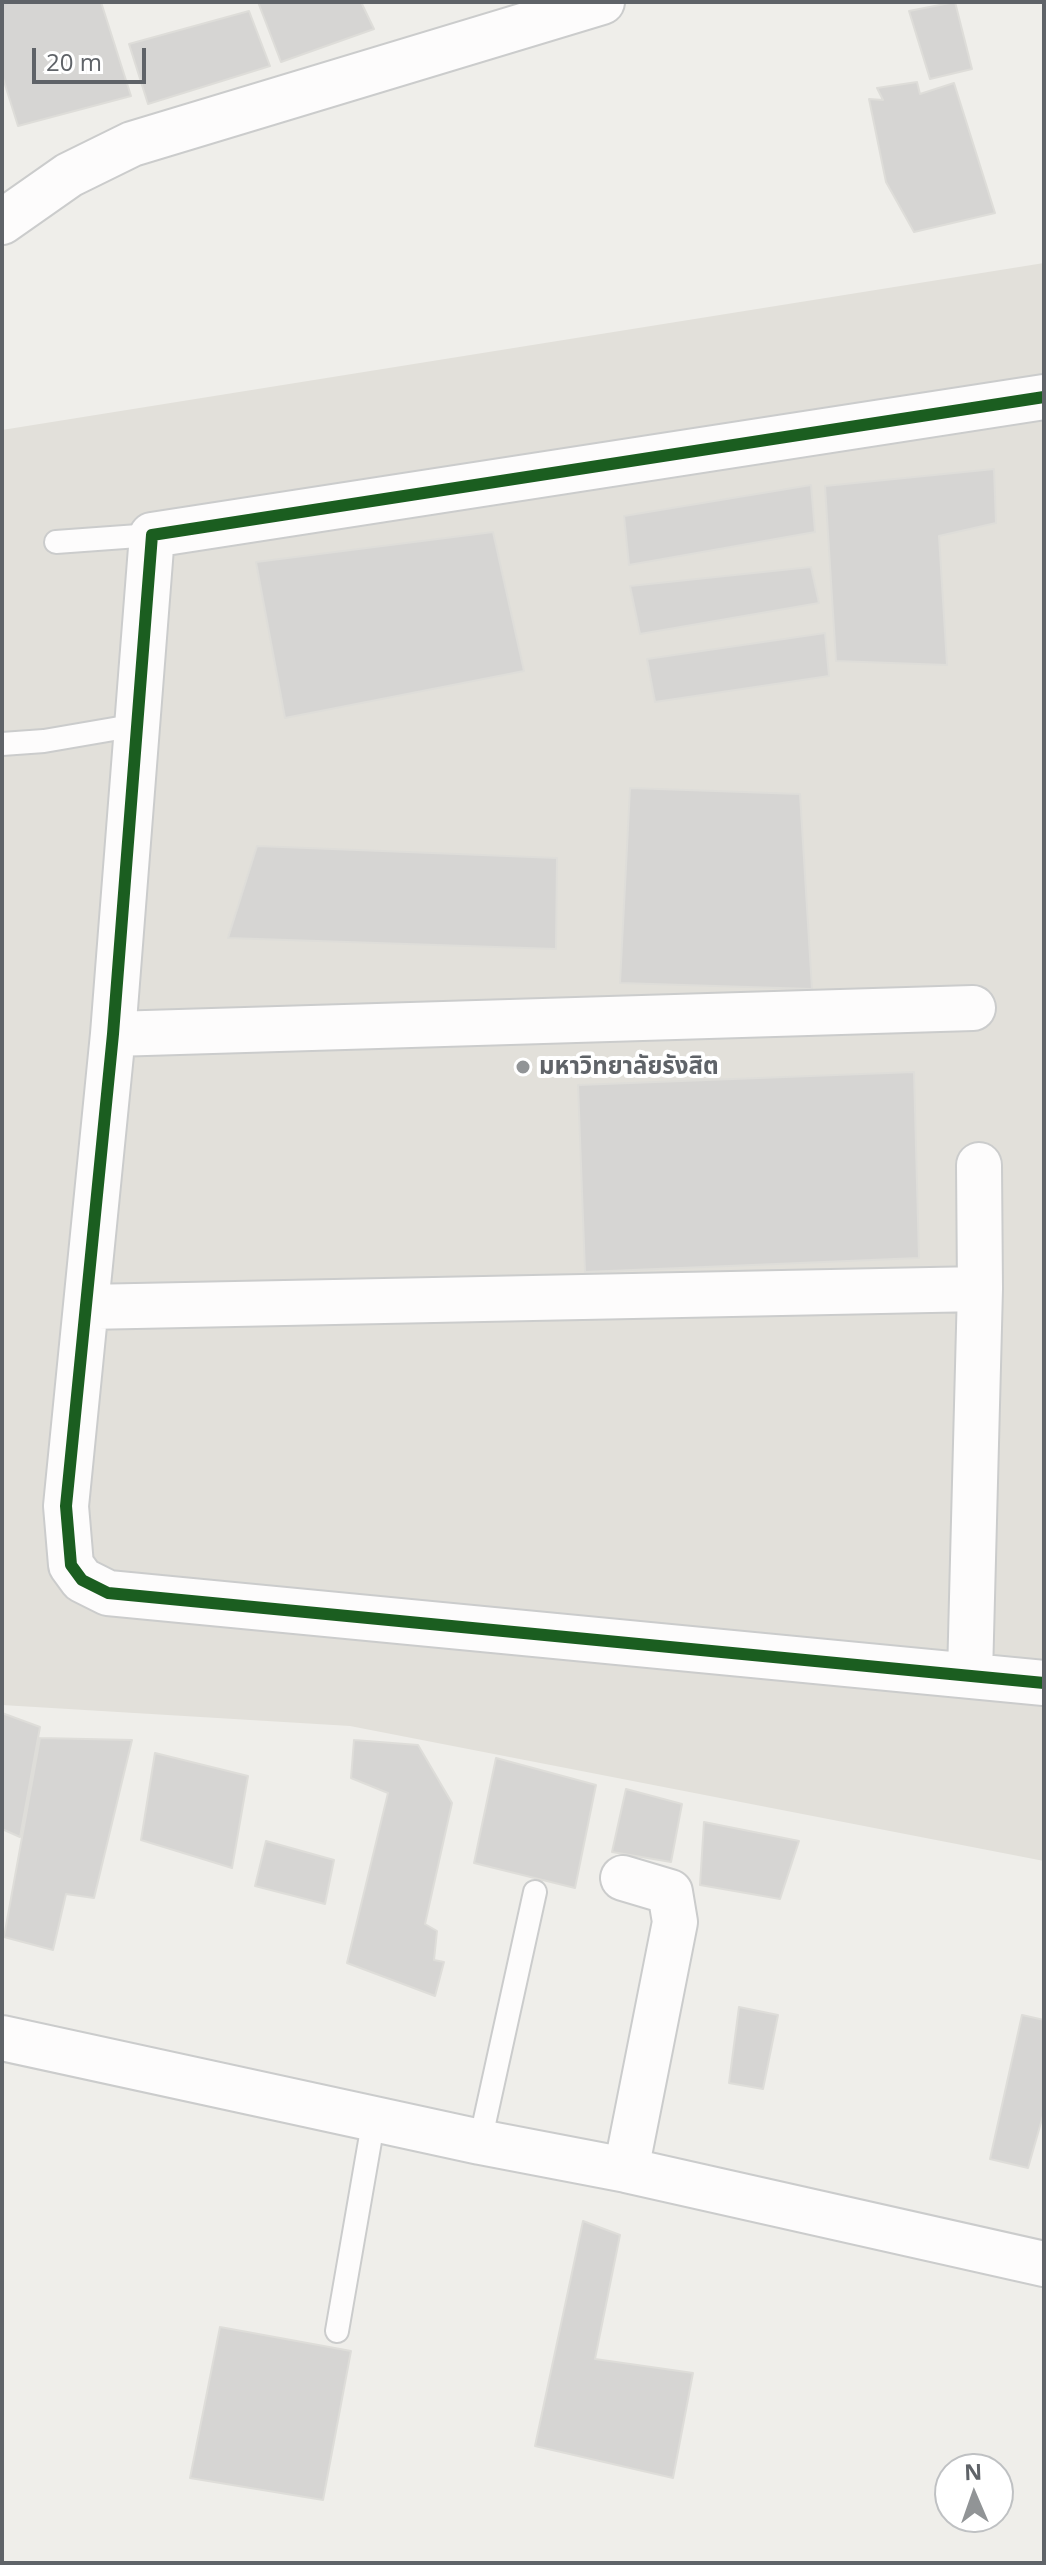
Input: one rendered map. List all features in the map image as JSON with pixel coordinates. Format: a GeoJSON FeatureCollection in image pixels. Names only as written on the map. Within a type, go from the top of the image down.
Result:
{"type":"FeatureCollection","features":[{"type":"Feature","properties":{"kind":"street"},"geometry":{"type":"LineString","coordinates":[[2,222],[69,175],[132,144],[602,2]]}},
{"type":"Feature","properties":{"kind":"street"},"geometry":{"type":"LineString","coordinates":[[1044,397],[152,535],[113,1034],[66,1506],[71,1565],[82,1580],[108,1593],[1044,1683]]}},
{"type":"Feature","properties":{"kind":"street"},"geometry":{"type":"LineString","coordinates":[[113,1034],[973,1008]]}},
{"type":"Feature","properties":{"kind":"street"},"geometry":{"type":"LineString","coordinates":[[970,1675],[980,1289],[979,1165]]}},
{"type":"Feature","properties":{"kind":"street"},"geometry":{"type":"LineString","coordinates":[[86,1307],[980,1289]]}},
{"type":"Feature","properties":{"kind":"street"},"geometry":{"type":"LineString","coordinates":[[623,1878],[670,1892],[675,1922],[626,2170]]}},
{"type":"Feature","properties":{"kind":"street"},"geometry":{"type":"LineString","coordinates":[[2,2038],[480,2142],[626,2170],[1044,2264]]}},
{"type":"Feature","properties":{"kind":"lane"},"geometry":{"type":"LineString","coordinates":[[56,542],[152,535]]}},
{"type":"Feature","properties":{"kind":"lane"},"geometry":{"type":"LineString","coordinates":[[2,744],[44,741],[137,725]]}},
{"type":"Feature","properties":{"kind":"lane"},"geometry":{"type":"LineString","coordinates":[[480,2142],[535,1892]]}},
{"type":"Feature","properties":{"kind":"lane"},"geometry":{"type":"LineString","coordinates":[[337,2331],[374,2118]]}},
{"type":"Feature","properties":{"kind":"shaded area","name":"มหาวิทยาลัยรังสิต"},"geometry":{"type":"Polygon","coordinates":[[[1044,263],[1044,1861],[350,1726],[2,1705],[2,430],[1044,263]]]}},
{"type":"Feature","properties":{"kind":"building"},"geometry":{"type":"Polygon","coordinates":[[[2,2],[101,2],[131,96],[18,126],[2,75],[2,2]]]}},
{"type":"Feature","properties":{"kind":"building"},"geometry":{"type":"Polygon","coordinates":[[[258,2],[361,2],[374,29],[281,62],[258,2]]]}},
{"type":"Feature","properties":{"kind":"building"},"geometry":{"type":"Polygon","coordinates":[[[955,2],[972,69],[930,79],[909,11],[955,2]]]}},
{"type":"Feature","properties":{"kind":"building"},"geometry":{"type":"Polygon","coordinates":[[[249,11],[270,66],[148,104],[129,44],[249,11]]]}},
{"type":"Feature","properties":{"kind":"building"},"geometry":{"type":"Polygon","coordinates":[[[917,82],[920,94],[954,83],[995,213],[914,232],[886,182],[869,99],[883,100],[877,88],[917,82]]]}},
{"type":"Feature","properties":{"kind":"building"},"geometry":{"type":"Polygon","coordinates":[[[994,469],[996,523],[939,536],[947,665],[836,661],[825,486],[994,469]]]}},
{"type":"Feature","properties":{"kind":"building"},"geometry":{"type":"Polygon","coordinates":[[[811,485],[815,532],[629,565],[624,516],[811,485]]]}},
{"type":"Feature","properties":{"kind":"building"},"geometry":{"type":"Polygon","coordinates":[[[493,532],[524,671],[285,718],[256,562],[493,532]]]}},
{"type":"Feature","properties":{"kind":"building"},"geometry":{"type":"Polygon","coordinates":[[[811,567],[819,603],[640,634],[630,586],[811,567]]]}},
{"type":"Feature","properties":{"kind":"building"},"geometry":{"type":"Polygon","coordinates":[[[825,633],[829,676],[655,702],[647,659],[825,633]]]}},
{"type":"Feature","properties":{"kind":"building"},"geometry":{"type":"Polygon","coordinates":[[[630,788],[800,794],[812,989],[620,983],[630,788]]]}},
{"type":"Feature","properties":{"kind":"building"},"geometry":{"type":"Polygon","coordinates":[[[257,846],[557,858],[556,949],[228,938],[257,846]]]}},
{"type":"Feature","properties":{"kind":"building"},"geometry":{"type":"Polygon","coordinates":[[[914,1072],[919,1258],[585,1272],[578,1085],[914,1072]]]}},
{"type":"Feature","properties":{"kind":"building"},"geometry":{"type":"Polygon","coordinates":[[[2,1713],[40,1727],[20,1837],[2,1829],[2,1713]]]}},
{"type":"Feature","properties":{"kind":"building"},"geometry":{"type":"Polygon","coordinates":[[[40,1738],[132,1740],[94,1898],[66,1894],[53,1950],[4,1937],[40,1738]]]}},
{"type":"Feature","properties":{"kind":"building"},"geometry":{"type":"Polygon","coordinates":[[[354,1740],[418,1745],[452,1803],[425,1924],[437,1931],[434,1960],[444,1962],[435,1996],[347,1963],[388,1793],[351,1778],[354,1740]]]}},
{"type":"Feature","properties":{"kind":"building"},"geometry":{"type":"Polygon","coordinates":[[[155,1753],[248,1776],[232,1868],[141,1840],[155,1753]]]}},
{"type":"Feature","properties":{"kind":"building"},"geometry":{"type":"Polygon","coordinates":[[[496,1758],[596,1785],[575,1888],[474,1863],[496,1758]]]}},
{"type":"Feature","properties":{"kind":"building"},"geometry":{"type":"Polygon","coordinates":[[[626,1789],[682,1804],[671,1862],[612,1852],[626,1789]]]}},
{"type":"Feature","properties":{"kind":"building"},"geometry":{"type":"Polygon","coordinates":[[[704,1822],[799,1841],[780,1899],[700,1885],[704,1822]]]}},
{"type":"Feature","properties":{"kind":"building"},"geometry":{"type":"Polygon","coordinates":[[[266,1841],[334,1860],[325,1904],[255,1886],[266,1841]]]}},
{"type":"Feature","properties":{"kind":"building"},"geometry":{"type":"Polygon","coordinates":[[[739,2007],[778,2015],[763,2089],[729,2083],[739,2007]]]}},
{"type":"Feature","properties":{"kind":"building"},"geometry":{"type":"Polygon","coordinates":[[[1022,2015],[1044,2020],[1044,2112],[1028,2168],[990,2159],[1022,2015]]]}},
{"type":"Feature","properties":{"kind":"building"},"geometry":{"type":"Polygon","coordinates":[[[583,2221],[620,2235],[595,2359],[693,2373],[673,2478],[535,2446],[583,2221]]]}},
{"type":"Feature","properties":{"kind":"building"},"geometry":{"type":"Polygon","coordinates":[[[220,2327],[351,2351],[323,2500],[190,2478],[220,2327]]]}},
{"type":"Feature","properties":{"kind":"cycle path"},"geometry":{"type":"LineString","coordinates":[[1044,397],[152,535],[113,1034],[66,1506],[71,1565],[82,1580],[108,1593],[1044,1683]]}},
{"type":"Feature","properties":{"kind":"place","name":"มหาวิทยาลัยรังสิต"},"geometry":{"type":"Point","coordinates":[523,1067]}}]}
